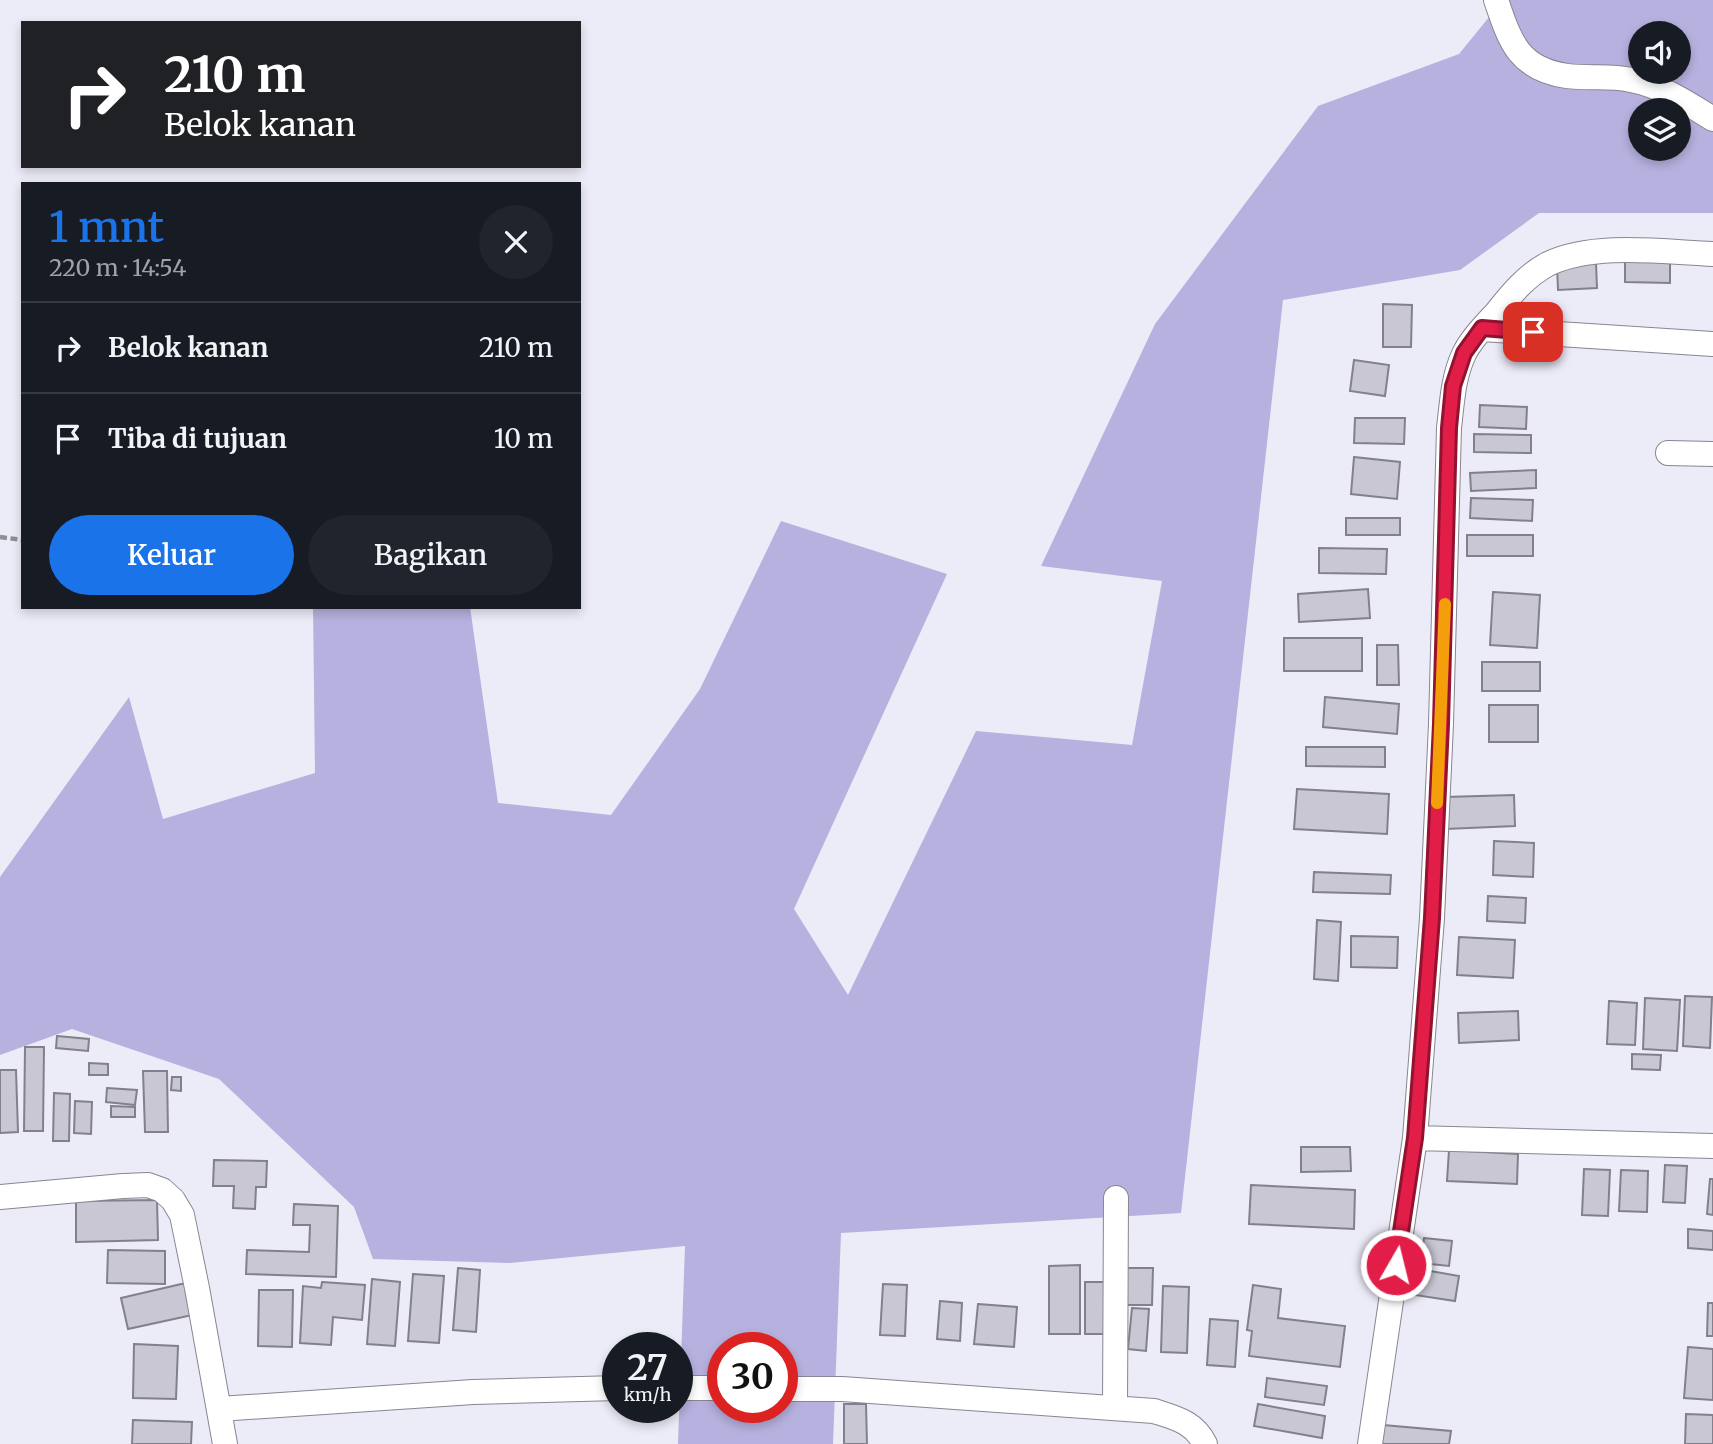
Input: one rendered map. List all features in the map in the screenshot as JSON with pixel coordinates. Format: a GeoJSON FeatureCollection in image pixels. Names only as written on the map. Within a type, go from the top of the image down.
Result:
{"type":"FeatureCollection","features":[{"type":"Feature","properties":{"kind":"street"},"geometry":{"type":"LineString","coordinates":[[1496,0],[1506,30],[1517,50],[1532,65],[1568,76],[1606,76],[1655,86],[1713,119]]}},
{"type":"Feature","properties":{"kind":"street"},"geometry":{"type":"LineString","coordinates":[[1370,1444],[1415,1138],[1433,890],[1449,428],[1453,386],[1464,353],[1482,328],[1518,286],[1546,265],[1569,256],[1619,250],[1713,254]]}},
{"type":"Feature","properties":{"kind":"street"},"geometry":{"type":"LineString","coordinates":[[1482,328],[1713,344]]}},
{"type":"Feature","properties":{"kind":"street"},"geometry":{"type":"LineString","coordinates":[[1668,453],[1713,454]]}},
{"type":"Feature","properties":{"kind":"street"},"geometry":{"type":"LineString","coordinates":[[1415,1138],[1713,1146]]}},
{"type":"Feature","properties":{"kind":"street"},"geometry":{"type":"LineString","coordinates":[[0,1197],[148,1185],[162,1189],[173,1200],[181,1215],[197,1288],[225,1444]]}},
{"type":"Feature","properties":{"kind":"street"},"geometry":{"type":"LineString","coordinates":[[1115,1408],[1116,1198]]}},
{"type":"Feature","properties":{"kind":"street"},"geometry":{"type":"LineString","coordinates":[[219,1409],[473,1392],[602,1388]]}},
{"type":"Feature","properties":{"kind":"street"},"geometry":{"type":"LineString","coordinates":[[798,1389],[842,1389],[1154,1411],[1180,1419],[1199,1433],[1205,1444]]}},
{"type":"Feature","properties":{"kind":"path"},"geometry":{"type":"LineString","coordinates":[[0,537],[21,540]]}},
{"type":"Feature","properties":{"kind":"shaded area"},"geometry":{"type":"Polygon","coordinates":[[[1503,0],[1713,0],[1713,213],[1539,213],[1460,270],[1283,300],[1181,1213],[841,1233],[833,1444],[678,1444],[679,1423],[693,1423],[693,1332],[682,1332],[685,1246],[510,1263],[373,1259],[354,1207],[219,1079],[72,1029],[0,1055],[0,877],[129,697],[163,819],[315,773],[313,609],[470,609],[498,803],[611,815],[700,689],[781,521],[947,574],[794,909],[848,995],[976,731],[1132,745],[1162,581],[1041,566],[1155,324],[1318,106],[1459,54],[1503,0]]]}},
{"type":"Feature","properties":{"kind":"building"},"geometry":{"type":"Polygon","coordinates":[[[1625,261],[1670,262],[1670,283],[1625,282],[1625,261]]]}},
{"type":"Feature","properties":{"kind":"building"},"geometry":{"type":"Polygon","coordinates":[[[1596,263],[1597,288],[1558,290],[1557,265],[1596,263]]]}},
{"type":"Feature","properties":{"kind":"building"},"geometry":{"type":"Polygon","coordinates":[[[1383,304],[1412,305],[1411,347],[1383,347],[1383,304]]]}},
{"type":"Feature","properties":{"kind":"building"},"geometry":{"type":"Polygon","coordinates":[[[1354,360],[1389,365],[1385,396],[1350,391],[1354,360]]]}},
{"type":"Feature","properties":{"kind":"building"},"geometry":{"type":"Polygon","coordinates":[[[1480,405],[1527,407],[1526,429],[1479,427],[1480,405]]]}},
{"type":"Feature","properties":{"kind":"building"},"geometry":{"type":"Polygon","coordinates":[[[1355,418],[1405,418],[1404,444],[1354,443],[1355,418]]]}},
{"type":"Feature","properties":{"kind":"building"},"geometry":{"type":"Polygon","coordinates":[[[1474,434],[1531,435],[1531,453],[1474,452],[1474,434]]]}},
{"type":"Feature","properties":{"kind":"building"},"geometry":{"type":"Polygon","coordinates":[[[1354,457],[1400,462],[1397,499],[1351,494],[1354,457]]]}},
{"type":"Feature","properties":{"kind":"building"},"geometry":{"type":"Polygon","coordinates":[[[1536,470],[1536,488],[1471,491],[1470,473],[1536,470]]]}},
{"type":"Feature","properties":{"kind":"building"},"geometry":{"type":"Polygon","coordinates":[[[1471,498],[1533,500],[1532,521],[1470,518],[1471,498]]]}},
{"type":"Feature","properties":{"kind":"building"},"geometry":{"type":"Polygon","coordinates":[[[1346,518],[1400,518],[1400,535],[1346,535],[1346,518]]]}},
{"type":"Feature","properties":{"kind":"building"},"geometry":{"type":"Polygon","coordinates":[[[1467,535],[1533,535],[1533,556],[1467,556],[1467,535]]]}},
{"type":"Feature","properties":{"kind":"building"},"geometry":{"type":"Polygon","coordinates":[[[1319,548],[1387,549],[1386,574],[1319,573],[1319,548]]]}},
{"type":"Feature","properties":{"kind":"building"},"geometry":{"type":"Polygon","coordinates":[[[1368,589],[1370,618],[1299,622],[1298,594],[1368,589]]]}},
{"type":"Feature","properties":{"kind":"building"},"geometry":{"type":"Polygon","coordinates":[[[1493,592],[1540,595],[1537,648],[1490,645],[1493,592]]]}},
{"type":"Feature","properties":{"kind":"building"},"geometry":{"type":"Polygon","coordinates":[[[1284,638],[1362,638],[1362,671],[1284,671],[1284,638]]]}},
{"type":"Feature","properties":{"kind":"building"},"geometry":{"type":"Polygon","coordinates":[[[1377,645],[1398,645],[1399,685],[1377,685],[1377,645]]]}},
{"type":"Feature","properties":{"kind":"building"},"geometry":{"type":"Polygon","coordinates":[[[1482,662],[1540,662],[1540,691],[1482,691],[1482,662]]]}},
{"type":"Feature","properties":{"kind":"building"},"geometry":{"type":"Polygon","coordinates":[[[1325,697],[1399,704],[1397,734],[1323,727],[1325,697]]]}},
{"type":"Feature","properties":{"kind":"building"},"geometry":{"type":"Polygon","coordinates":[[[1489,705],[1538,705],[1538,742],[1489,742],[1489,705]]]}},
{"type":"Feature","properties":{"kind":"building"},"geometry":{"type":"Polygon","coordinates":[[[1306,747],[1385,747],[1385,767],[1306,766],[1306,747]]]}},
{"type":"Feature","properties":{"kind":"building"},"geometry":{"type":"Polygon","coordinates":[[[1297,789],[1389,794],[1387,834],[1294,829],[1297,789]]]}},
{"type":"Feature","properties":{"kind":"building"},"geometry":{"type":"Polygon","coordinates":[[[1514,795],[1515,826],[1446,829],[1445,797],[1514,795]]]}},
{"type":"Feature","properties":{"kind":"building"},"geometry":{"type":"Polygon","coordinates":[[[1494,841],[1534,843],[1533,877],[1493,875],[1494,841]]]}},
{"type":"Feature","properties":{"kind":"building"},"geometry":{"type":"Polygon","coordinates":[[[1314,872],[1391,875],[1390,894],[1313,892],[1314,872]]]}},
{"type":"Feature","properties":{"kind":"building"},"geometry":{"type":"Polygon","coordinates":[[[1488,896],[1526,898],[1525,923],[1487,921],[1488,896]]]}},
{"type":"Feature","properties":{"kind":"building"},"geometry":{"type":"Polygon","coordinates":[[[1317,920],[1341,922],[1338,981],[1314,979],[1317,920]]]}},
{"type":"Feature","properties":{"kind":"building"},"geometry":{"type":"Polygon","coordinates":[[[1351,936],[1398,937],[1397,968],[1351,967],[1351,936]]]}},
{"type":"Feature","properties":{"kind":"building"},"geometry":{"type":"Polygon","coordinates":[[[1459,937],[1515,940],[1513,978],[1457,975],[1459,937]]]}},
{"type":"Feature","properties":{"kind":"building"},"geometry":{"type":"Polygon","coordinates":[[[1685,996],[1712,997],[1710,1048],[1683,1046],[1685,996]]]}},
{"type":"Feature","properties":{"kind":"building"},"geometry":{"type":"Polygon","coordinates":[[[1645,998],[1680,1000],[1677,1051],[1643,1049],[1645,998]]]}},
{"type":"Feature","properties":{"kind":"building"},"geometry":{"type":"Polygon","coordinates":[[[1609,1001],[1637,1003],[1635,1045],[1607,1044],[1609,1001]]]}},
{"type":"Feature","properties":{"kind":"building"},"geometry":{"type":"Polygon","coordinates":[[[1518,1011],[1519,1040],[1459,1043],[1458,1013],[1518,1011]]]}},
{"type":"Feature","properties":{"kind":"building"},"geometry":{"type":"Polygon","coordinates":[[[57,1036],[89,1039],[88,1051],[56,1048],[57,1036]]]}},
{"type":"Feature","properties":{"kind":"building"},"geometry":{"type":"Polygon","coordinates":[[[25,1047],[44,1047],[43,1131],[24,1131],[25,1047]]]}},
{"type":"Feature","properties":{"kind":"building"},"geometry":{"type":"Polygon","coordinates":[[[1632,1054],[1661,1055],[1660,1070],[1632,1069],[1632,1054]]]}},
{"type":"Feature","properties":{"kind":"building"},"geometry":{"type":"Polygon","coordinates":[[[89,1063],[108,1064],[108,1075],[89,1075],[89,1063]]]}},
{"type":"Feature","properties":{"kind":"building"},"geometry":{"type":"Polygon","coordinates":[[[0,1070],[16,1070],[18,1132],[0,1133],[0,1070]]]}},
{"type":"Feature","properties":{"kind":"building"},"geometry":{"type":"Polygon","coordinates":[[[143,1071],[167,1071],[168,1132],[145,1132],[143,1071]]]}},
{"type":"Feature","properties":{"kind":"building"},"geometry":{"type":"Polygon","coordinates":[[[172,1077],[181,1077],[181,1091],[171,1090],[172,1077]]]}},
{"type":"Feature","properties":{"kind":"building"},"geometry":{"type":"Polygon","coordinates":[[[107,1088],[137,1090],[135,1105],[106,1102],[107,1088]]]}},
{"type":"Feature","properties":{"kind":"building"},"geometry":{"type":"Polygon","coordinates":[[[54,1093],[70,1094],[69,1141],[53,1141],[54,1093]]]}},
{"type":"Feature","properties":{"kind":"building"},"geometry":{"type":"Polygon","coordinates":[[[75,1101],[92,1102],[91,1134],[74,1133],[75,1101]]]}},
{"type":"Feature","properties":{"kind":"building"},"geometry":{"type":"Polygon","coordinates":[[[111,1106],[135,1107],[135,1117],[111,1117],[111,1106]]]}},
{"type":"Feature","properties":{"kind":"building"},"geometry":{"type":"Polygon","coordinates":[[[1301,1147],[1350,1147],[1351,1171],[1301,1172],[1301,1147]]]}},
{"type":"Feature","properties":{"kind":"building"},"geometry":{"type":"Polygon","coordinates":[[[1449,1150],[1518,1154],[1517,1184],[1447,1181],[1449,1150]]]}},
{"type":"Feature","properties":{"kind":"building"},"geometry":{"type":"Polygon","coordinates":[[[214,1160],[267,1161],[266,1187],[256,1187],[255,1209],[233,1208],[234,1186],[213,1186],[214,1160]]]}},
{"type":"Feature","properties":{"kind":"building"},"geometry":{"type":"Polygon","coordinates":[[[1665,1165],[1687,1166],[1685,1203],[1663,1202],[1665,1165]]]}},
{"type":"Feature","properties":{"kind":"building"},"geometry":{"type":"Polygon","coordinates":[[[1584,1169],[1610,1170],[1608,1216],[1582,1215],[1584,1169]]]}},
{"type":"Feature","properties":{"kind":"building"},"geometry":{"type":"Polygon","coordinates":[[[1621,1170],[1648,1171],[1647,1212],[1619,1211],[1621,1170]]]}},
{"type":"Feature","properties":{"kind":"building"},"geometry":{"type":"Polygon","coordinates":[[[1710,1179],[1713,1179],[1713,1215],[1707,1214],[1710,1179]]]}},
{"type":"Feature","properties":{"kind":"building"},"geometry":{"type":"Polygon","coordinates":[[[1251,1185],[1355,1190],[1354,1229],[1249,1224],[1251,1185]]]}},
{"type":"Feature","properties":{"kind":"building"},"geometry":{"type":"Polygon","coordinates":[[[157,1200],[158,1240],[76,1242],[76,1201],[157,1200]]]}},
{"type":"Feature","properties":{"kind":"building"},"geometry":{"type":"Polygon","coordinates":[[[294,1204],[338,1206],[336,1277],[246,1274],[247,1250],[309,1252],[310,1225],[293,1225],[294,1204]]]}},
{"type":"Feature","properties":{"kind":"building"},"geometry":{"type":"Polygon","coordinates":[[[1688,1229],[1713,1231],[1713,1250],[1688,1248],[1688,1229]]]}},
{"type":"Feature","properties":{"kind":"building"},"geometry":{"type":"Polygon","coordinates":[[[1424,1238],[1452,1241],[1449,1266],[1421,1263],[1424,1238]]]}},
{"type":"Feature","properties":{"kind":"building"},"geometry":{"type":"Polygon","coordinates":[[[108,1250],[165,1251],[165,1284],[107,1283],[108,1250]]]}},
{"type":"Feature","properties":{"kind":"building"},"geometry":{"type":"Polygon","coordinates":[[[1080,1265],[1080,1334],[1049,1334],[1049,1266],[1080,1265]]]}},
{"type":"Feature","properties":{"kind":"building"},"geometry":{"type":"Polygon","coordinates":[[[458,1268],[480,1270],[476,1332],[453,1330],[458,1268]]]}},
{"type":"Feature","properties":{"kind":"building"},"geometry":{"type":"Polygon","coordinates":[[[1117,1268],[1153,1268],[1152,1305],[1117,1305],[1117,1268]]]}},
{"type":"Feature","properties":{"kind":"building"},"geometry":{"type":"Polygon","coordinates":[[[1419,1269],[1459,1276],[1455,1301],[1415,1295],[1419,1269]]]}},
{"type":"Feature","properties":{"kind":"building"},"geometry":{"type":"Polygon","coordinates":[[[413,1274],[444,1276],[439,1343],[408,1341],[413,1274]]]}},
{"type":"Feature","properties":{"kind":"building"},"geometry":{"type":"Polygon","coordinates":[[[372,1279],[400,1282],[395,1346],[367,1344],[372,1279]]]}},
{"type":"Feature","properties":{"kind":"building"},"geometry":{"type":"Polygon","coordinates":[[[190,1282],[197,1314],[128,1329],[121,1298],[190,1282]]]}},
{"type":"Feature","properties":{"kind":"building"},"geometry":{"type":"Polygon","coordinates":[[[322,1282],[365,1285],[362,1320],[333,1317],[331,1345],[300,1343],[303,1286],[321,1288],[322,1282]]]}},
{"type":"Feature","properties":{"kind":"building"},"geometry":{"type":"Polygon","coordinates":[[[1085,1282],[1113,1282],[1113,1334],[1085,1334],[1085,1282]]]}},
{"type":"Feature","properties":{"kind":"building"},"geometry":{"type":"Polygon","coordinates":[[[883,1284],[907,1285],[905,1336],[880,1335],[883,1284]]]}},
{"type":"Feature","properties":{"kind":"building"},"geometry":{"type":"Polygon","coordinates":[[[1253,1285],[1281,1289],[1278,1318],[1345,1326],[1340,1367],[1249,1356],[1252,1331],[1247,1330],[1253,1285]]]}},
{"type":"Feature","properties":{"kind":"building"},"geometry":{"type":"Polygon","coordinates":[[[1163,1286],[1189,1287],[1187,1353],[1161,1352],[1163,1286]]]}},
{"type":"Feature","properties":{"kind":"building"},"geometry":{"type":"Polygon","coordinates":[[[259,1290],[293,1290],[292,1347],[258,1346],[259,1290]]]}},
{"type":"Feature","properties":{"kind":"building"},"geometry":{"type":"Polygon","coordinates":[[[940,1301],[962,1303],[960,1341],[937,1339],[940,1301]]]}},
{"type":"Feature","properties":{"kind":"building"},"geometry":{"type":"Polygon","coordinates":[[[1708,1303],[1713,1303],[1713,1336],[1707,1336],[1708,1303]]]}},
{"type":"Feature","properties":{"kind":"building"},"geometry":{"type":"Polygon","coordinates":[[[978,1304],[1017,1307],[1014,1347],[974,1344],[978,1304]]]}},
{"type":"Feature","properties":{"kind":"building"},"geometry":{"type":"Polygon","coordinates":[[[1132,1308],[1149,1309],[1146,1351],[1128,1349],[1132,1308]]]}},
{"type":"Feature","properties":{"kind":"building"},"geometry":{"type":"Polygon","coordinates":[[[1210,1319],[1238,1321],[1235,1367],[1207,1365],[1210,1319]]]}},
{"type":"Feature","properties":{"kind":"building"},"geometry":{"type":"Polygon","coordinates":[[[134,1344],[178,1346],[176,1399],[133,1398],[134,1344]]]}},
{"type":"Feature","properties":{"kind":"building"},"geometry":{"type":"Polygon","coordinates":[[[1688,1347],[1713,1349],[1713,1400],[1684,1398],[1688,1347]]]}},
{"type":"Feature","properties":{"kind":"building"},"geometry":{"type":"Polygon","coordinates":[[[1267,1378],[1327,1386],[1324,1405],[1265,1397],[1267,1378]]]}},
{"type":"Feature","properties":{"kind":"building"},"geometry":{"type":"Polygon","coordinates":[[[844,1404],[866,1404],[867,1444],[844,1444],[844,1404]]]}},
{"type":"Feature","properties":{"kind":"building"},"geometry":{"type":"Polygon","coordinates":[[[1258,1404],[1325,1416],[1322,1438],[1254,1426],[1258,1404]]]}},
{"type":"Feature","properties":{"kind":"building"},"geometry":{"type":"Polygon","coordinates":[[[1686,1414],[1713,1415],[1713,1444],[1685,1444],[1686,1414]]]}},
{"type":"Feature","properties":{"kind":"building"},"geometry":{"type":"Polygon","coordinates":[[[133,1420],[192,1422],[191,1444],[132,1444],[133,1420]]]}},
{"type":"Feature","properties":{"kind":"building"},"geometry":{"type":"Polygon","coordinates":[[[1383,1425],[1451,1431],[1449,1444],[1381,1444],[1383,1425]]]}},
{"type":"Feature","properties":{"kind":"slow traffic"},"geometry":{"type":"LineString","coordinates":[[1437,803],[1445,604]]}},
{"type":"Feature","properties":{"kind":"route"},"geometry":{"type":"LineString","coordinates":[[1396,1265],[1415,1138],[1432,918],[1441,724],[1449,428],[1453,386],[1464,353],[1482,328],[1533,332]]}}]}
